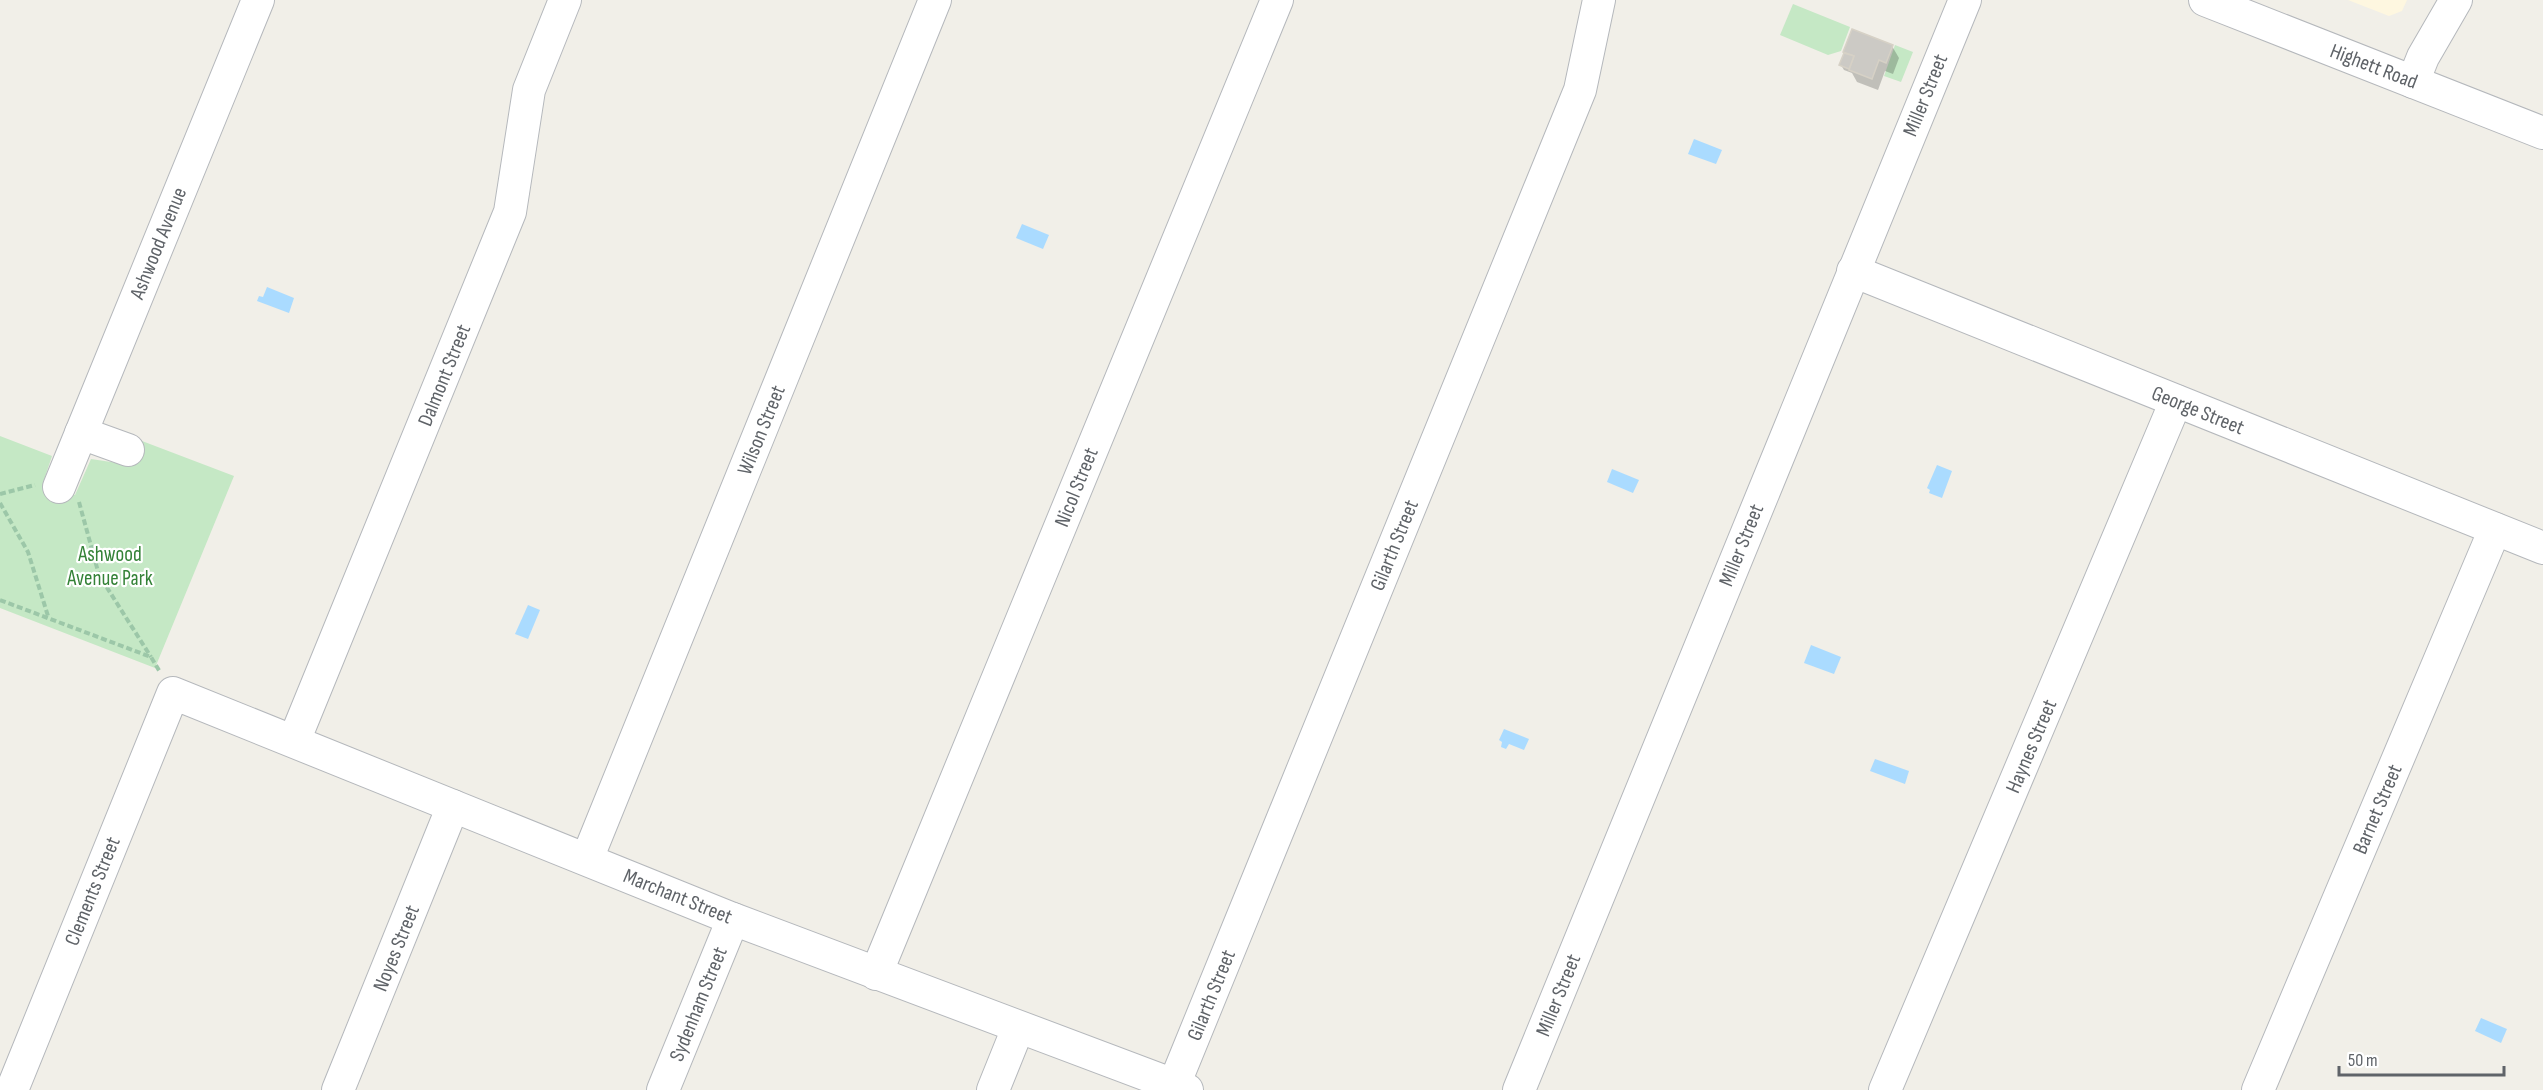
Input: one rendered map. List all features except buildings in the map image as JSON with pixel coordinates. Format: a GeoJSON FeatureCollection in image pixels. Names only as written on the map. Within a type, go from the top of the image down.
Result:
{"type":"FeatureCollection","features":[{"type":"Feature","properties":{"kind":"street","name":"Ashwood Avenue"},"geometry":{"type":"LineString","coordinates":[[59,487],[258,0]]}},
{"type":"Feature","properties":{"kind":"street","name":"Dalmont Street"},"geometry":{"type":"LineString","coordinates":[[294,741],[510,212],[530,90],[565,0]]}},
{"type":"Feature","properties":{"kind":"street","name":"Wilson Street"},"geometry":{"type":"LineString","coordinates":[[587,859],[935,0]]}},
{"type":"Feature","properties":{"kind":"street","name":"Nicol Street"},"geometry":{"type":"LineString","coordinates":[[876,974],[1276,0]]}},
{"type":"Feature","properties":{"kind":"street","name":"Gilarth Street"},"geometry":{"type":"LineString","coordinates":[[1181,1088],[1580,90],[1599,0]]}},
{"type":"Feature","properties":{"kind":"street","name":"Miller Street"},"geometry":{"type":"LineString","coordinates":[[1519,1090],[1965,0]]}},
{"type":"Feature","properties":{"kind":"street","name":"Highett Road"},"geometry":{"type":"LineString","coordinates":[[2205,0],[2246,8],[2421,85],[2543,133]]}},
{"type":"Feature","properties":{"kind":"street"},"geometry":{"type":"LineString","coordinates":[[2421,85],[2446,40],[2454,6]]}},
{"type":"Feature","properties":{"kind":"street","name":"George Street"},"geometry":{"type":"LineString","coordinates":[[1853,271],[2543,548]]}},
{"type":"Feature","properties":{"kind":"street","name":"Haynes Street"},"geometry":{"type":"LineString","coordinates":[[1885,1090],[2176,401]]}},
{"type":"Feature","properties":{"kind":"street"},"geometry":{"type":"LineString","coordinates":[[81,433],[128,450]]}},
{"type":"Feature","properties":{"kind":"street","name":"Barnet Street"},"geometry":{"type":"LineString","coordinates":[[2258,1090],[2495,529]]}},
{"type":"Feature","properties":{"kind":"street","name":"Marchant Street"},"geometry":{"type":"LineString","coordinates":[[173,693],[733,919],[1181,1088]]}},
{"type":"Feature","properties":{"kind":"street","name":"Clements Street"},"geometry":{"type":"LineString","coordinates":[[12,1090],[173,693]]}},
{"type":"Feature","properties":{"kind":"street","name":"Noyes Street"},"geometry":{"type":"LineString","coordinates":[[338,1090],[453,806]]}},
{"type":"Feature","properties":{"kind":"street","name":"Sydenham Street"},"geometry":{"type":"LineString","coordinates":[[663,1090],[733,919]]}},
{"type":"Feature","properties":{"kind":"street"},"geometry":{"type":"LineString","coordinates":[[993,1090],[1018,1028]]}},
{"type":"Feature","properties":{"kind":"path"},"geometry":{"type":"LineString","coordinates":[[0,494],[46,482],[76,493],[99,575],[173,693]]}},
{"type":"Feature","properties":{"kind":"path"},"geometry":{"type":"LineString","coordinates":[[0,503],[28,552],[48,616]]}},
{"type":"Feature","properties":{"kind":"path"},"geometry":{"type":"LineString","coordinates":[[0,600],[48,616],[151,657]]}},
{"type":"Feature","properties":{"kind":"shaded area"},"geometry":{"type":"Polygon","coordinates":[[[2348,0],[2407,0],[2402,11],[2389,16],[2348,0]]]}},
{"type":"Feature","properties":{"kind":"green space"},"geometry":{"type":"Polygon","coordinates":[[[1793,4],[1850,27],[1841,51],[1828,55],[1780,35],[1793,4]]]}},
{"type":"Feature","properties":{"kind":"green space"},"geometry":{"type":"Polygon","coordinates":[[[1895,45],[1913,52],[1901,82],[1884,76],[1895,45]]]}},
{"type":"Feature","properties":{"kind":"green space","name":"Ashwood Avenue Park"},"geometry":{"type":"Polygon","coordinates":[[[0,436],[52,456],[43,483],[75,495],[91,459],[131,465],[142,441],[234,476],[155,668],[0,608],[0,436]]]}},
{"type":"Feature","properties":{"kind":"water"},"geometry":{"type":"Polygon","coordinates":[[[1694,139],[1722,150],[1716,164],[1688,154],[1694,139]]]}},
{"type":"Feature","properties":{"kind":"water"},"geometry":{"type":"Polygon","coordinates":[[[1022,224],[1049,235],[1043,249],[1016,238],[1022,224]]]}},
{"type":"Feature","properties":{"kind":"water"},"geometry":{"type":"Polygon","coordinates":[[[267,287],[294,298],[289,313],[257,301],[259,296],[263,297],[267,287]]]}},
{"type":"Feature","properties":{"kind":"water"},"geometry":{"type":"Polygon","coordinates":[[[1937,465],[1952,471],[1942,498],[1929,493],[1930,490],[1927,488],[1937,465]]]}},
{"type":"Feature","properties":{"kind":"water"},"geometry":{"type":"Polygon","coordinates":[[[1612,469],[1639,480],[1633,493],[1607,482],[1612,469]]]}},
{"type":"Feature","properties":{"kind":"water"},"geometry":{"type":"Polygon","coordinates":[[[528,605],[540,610],[528,639],[515,634],[528,605]]]}},
{"type":"Feature","properties":{"kind":"water"},"geometry":{"type":"Polygon","coordinates":[[[1811,645],[1841,657],[1834,674],[1804,663],[1811,645]]]}},
{"type":"Feature","properties":{"kind":"water"},"geometry":{"type":"Polygon","coordinates":[[[1504,729],[1529,739],[1524,750],[1509,744],[1506,749],[1501,747],[1502,742],[1499,740],[1504,729]]]}},
{"type":"Feature","properties":{"kind":"water"},"geometry":{"type":"Polygon","coordinates":[[[1875,759],[1909,771],[1905,784],[1870,771],[1875,759]]]}},
{"type":"Feature","properties":{"kind":"water"},"geometry":{"type":"Polygon","coordinates":[[[2481,1018],[2507,1029],[2501,1043],[2475,1031],[2481,1018]]]}}]}
